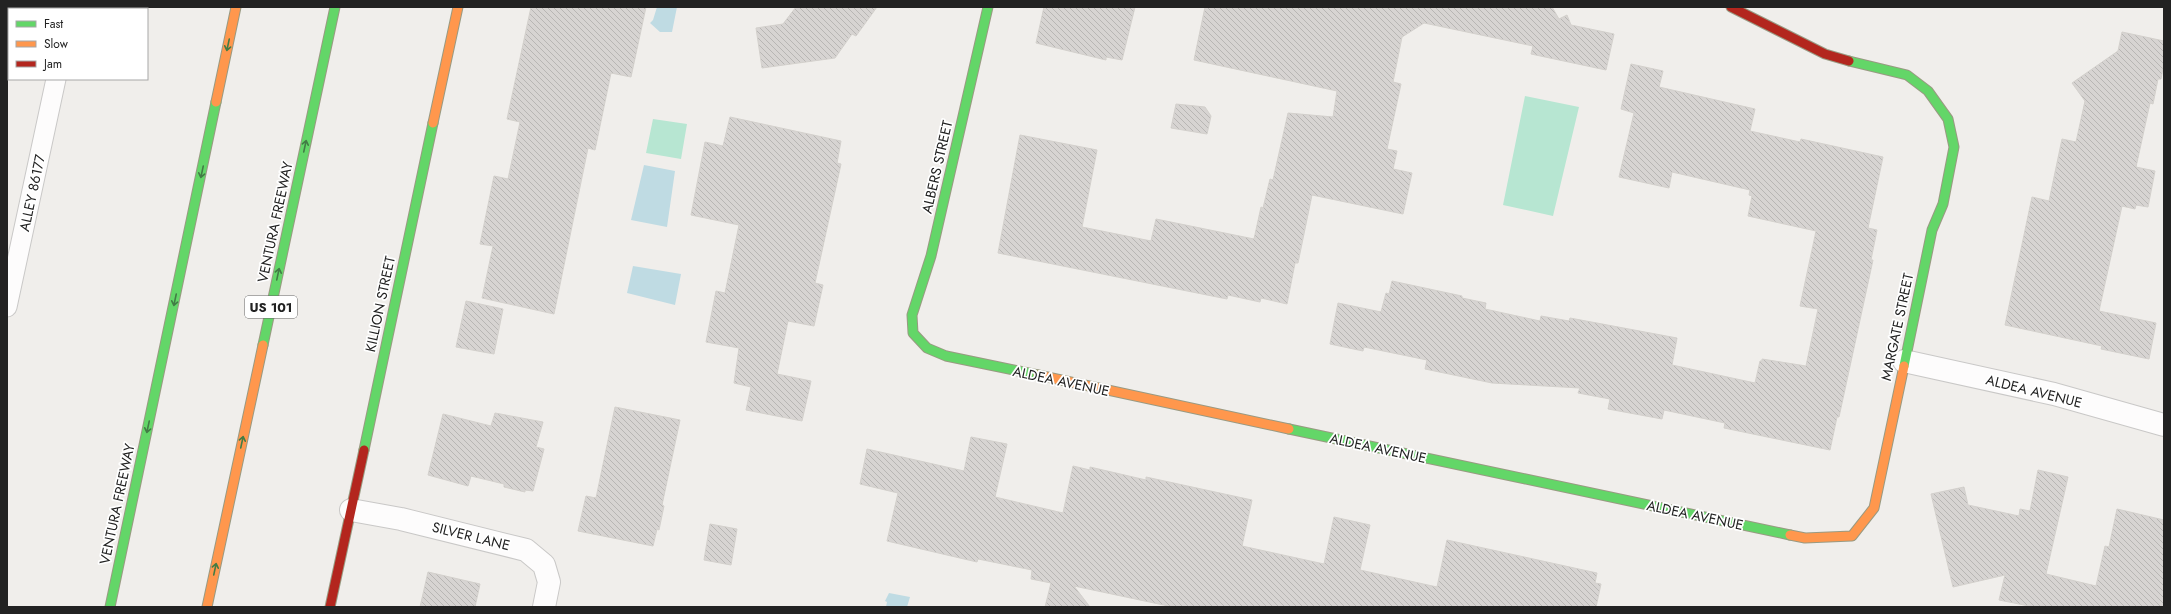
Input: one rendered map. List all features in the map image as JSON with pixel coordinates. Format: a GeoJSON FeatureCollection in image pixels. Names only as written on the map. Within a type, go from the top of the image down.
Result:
{"type":"FeatureCollection","features":[{"type":"Feature","properties":{"kind":"main road","name":"VENTURA FREEWAY"},"geometry":{"type":"LineString","coordinates":[[110,607],[236,7]]}},
{"type":"Feature","properties":{"kind":"main road","name":"VENTURA FREEWAY"},"geometry":{"type":"LineString","coordinates":[[207,607],[335,7]]}},
{"type":"Feature","properties":{"kind":"main road","name":"KILLION STREET"},"geometry":{"type":"LineString","coordinates":[[330,607],[458,7]]}},
{"type":"Feature","properties":{"kind":"main road","name":"ALBERS STREET"},"geometry":{"type":"LineString","coordinates":[[913,333],[912,315],[916,298],[931,256],[988,7]]}},
{"type":"Feature","properties":{"kind":"main road","name":"MARGATE STREET"},"geometry":{"type":"LineString","coordinates":[[1731,7],[1756,21],[1825,54],[1866,66],[1907,75],[1928,91],[1948,119],[1954,147],[1949,178],[1943,204],[1932,230],[1874,508],[1852,536]]}},
{"type":"Feature","properties":{"kind":"main road","name":"ALDEA AVENUE"},"geometry":{"type":"LineString","coordinates":[[913,333],[927,348],[946,356],[1805,538],[1852,536]]}},
{"type":"Feature","properties":{"kind":"street","name":"ALDEA AVENUE"},"geometry":{"type":"LineString","coordinates":[[1904,361],[2054,394],[2164,425]]}},
{"type":"Feature","properties":{"kind":"street","name":"SILVER LANE"},"geometry":{"type":"LineString","coordinates":[[351,510],[401,519],[526,550],[544,565],[550,582],[544,607]]}},
{"type":"Feature","properties":{"kind":"lane","name":"ALLEY 86177"},"geometry":{"type":"LineString","coordinates":[[7,307],[56,80]]}},
{"type":"Feature","properties":{"kind":"green space"},"geometry":{"type":"Polygon","coordinates":[[[1525,96],[1579,107],[1553,216],[1503,205],[1525,96]]]}},
{"type":"Feature","properties":{"kind":"green space"},"geometry":{"type":"Polygon","coordinates":[[[653,119],[687,124],[681,159],[646,153],[653,119]]]}},
{"type":"Feature","properties":{"kind":"water"},"geometry":{"type":"Polygon","coordinates":[[[657,7],[677,7],[672,32],[660,32],[650,23],[653,20],[657,7]]]}},
{"type":"Feature","properties":{"kind":"water"},"geometry":{"type":"Polygon","coordinates":[[[644,165],[675,171],[667,227],[631,220],[644,165]]]}},
{"type":"Feature","properties":{"kind":"water"},"geometry":{"type":"Polygon","coordinates":[[[633,266],[681,274],[675,305],[627,293],[633,266]]]}},
{"type":"Feature","properties":{"kind":"water"},"geometry":{"type":"Polygon","coordinates":[[[889,593],[910,597],[907,607],[886,607],[887,602],[885,601],[889,593]]]}},
{"type":"Feature","properties":{"kind":"building"},"geometry":{"type":"Polygon","coordinates":[[[531,7],[646,7],[631,77],[611,73],[595,150],[588,148],[554,314],[482,298],[493,246],[480,244],[494,176],[508,179],[520,122],[507,119],[531,7]]]}},
{"type":"Feature","properties":{"kind":"building"},"geometry":{"type":"Polygon","coordinates":[[[796,7],[877,7],[856,36],[852,34],[835,58],[762,68],[756,28],[783,24],[796,7]]]}},
{"type":"Feature","properties":{"kind":"building"},"geometry":{"type":"Polygon","coordinates":[[[1044,7],[1135,7],[1122,60],[1106,57],[1106,60],[1036,43],[1044,7]]]}},
{"type":"Feature","properties":{"kind":"building"},"geometry":{"type":"Polygon","coordinates":[[[1205,7],[1552,7],[1559,19],[1567,15],[1571,25],[1614,34],[1606,70],[1531,54],[1533,46],[1424,23],[1402,37],[1393,82],[1401,84],[1387,149],[1397,151],[1393,169],[1412,173],[1403,214],[1312,195],[1298,263],[1295,263],[1287,304],[1261,298],[1260,302],[1228,295],[1227,299],[998,253],[1020,135],[1097,150],[1082,227],[1151,241],[1156,219],[1254,239],[1261,207],[1263,208],[1270,179],[1273,180],[1288,113],[1333,117],[1337,91],[1194,60],[1205,7]]]}},
{"type":"Feature","properties":{"kind":"building"},"geometry":{"type":"Polygon","coordinates":[[[2122,32],[2164,41],[2164,63],[2161,79],[2158,79],[2153,104],[2150,103],[2136,167],[2155,171],[2148,207],[2136,205],[2135,209],[2122,206],[2099,311],[2156,323],[2149,359],[2101,349],[2102,346],[2005,325],[2032,197],[2049,201],[2062,139],[2076,142],[2085,101],[2072,83],[2118,51],[2122,32]]]}},
{"type":"Feature","properties":{"kind":"building"},"geometry":{"type":"Polygon","coordinates":[[[1631,64],[1663,71],[1659,87],[1755,109],[1750,131],[1800,142],[1801,139],[1883,157],[1868,228],[1877,230],[1871,260],[1873,260],[1839,417],[1837,417],[1830,450],[1724,428],[1725,423],[1664,410],[1662,419],[1608,409],[1610,399],[1578,393],[1580,388],[1492,383],[1425,369],[1427,360],[1364,347],[1363,351],[1330,344],[1338,303],[1381,312],[1386,293],[1389,294],[1392,281],[1462,296],[1462,298],[1486,303],[1485,309],[1540,321],[1541,316],[1569,321],[1570,318],[1677,338],[1672,365],[1755,383],[1760,361],[1762,361],[1762,359],[1806,366],[1818,309],[1800,306],[1816,231],[1748,216],[1752,196],[1749,195],[1750,190],[1672,172],[1669,188],[1619,177],[1634,113],[1621,109],[1631,64]]]}},
{"type":"Feature","properties":{"kind":"building"},"geometry":{"type":"Polygon","coordinates":[[[1176,104],[1205,107],[1211,116],[1207,134],[1171,128],[1176,104]]]}},
{"type":"Feature","properties":{"kind":"building"},"geometry":{"type":"Polygon","coordinates":[[[730,117],[841,141],[837,163],[841,164],[815,283],[823,285],[814,326],[788,321],[777,374],[811,381],[802,421],[746,410],[751,387],[734,383],[739,348],[706,342],[716,291],[725,293],[739,225],[691,215],[705,142],[723,146],[730,117]]]}},
{"type":"Feature","properties":{"kind":"building"},"geometry":{"type":"Polygon","coordinates":[[[466,301],[503,309],[494,354],[456,347],[466,301]]]}},
{"type":"Feature","properties":{"kind":"building"},"geometry":{"type":"Polygon","coordinates":[[[615,407],[680,420],[662,505],[664,506],[659,530],[657,529],[653,546],[578,531],[586,496],[596,498],[615,407]]]}},
{"type":"Feature","properties":{"kind":"building"},"geometry":{"type":"Polygon","coordinates":[[[495,413],[543,422],[536,447],[544,449],[533,491],[525,490],[525,492],[504,487],[504,484],[471,476],[468,486],[428,475],[443,414],[491,426],[495,413]]]}},
{"type":"Feature","properties":{"kind":"building"},"geometry":{"type":"Polygon","coordinates":[[[971,437],[1007,444],[995,497],[1063,513],[1073,466],[1090,470],[1090,467],[1146,480],[1146,477],[1252,500],[1242,546],[1324,564],[1334,517],[1370,525],[1360,570],[1437,587],[1447,540],[1597,573],[1595,583],[1601,584],[1596,607],[1173,607],[1074,586],[1090,607],[1045,607],[1051,583],[1031,579],[1032,570],[978,559],[977,562],[887,541],[898,493],[860,484],[867,449],[964,471],[971,437]]]}},
{"type":"Feature","properties":{"kind":"building"},"geometry":{"type":"Polygon","coordinates":[[[2038,470],[2068,477],[2046,574],[2096,586],[2105,546],[2109,547],[2117,509],[2164,520],[2164,607],[2034,607],[1999,600],[2005,575],[1953,587],[1931,494],[1964,487],[1968,505],[2019,516],[2020,509],[2030,511],[2038,470]]]}},
{"type":"Feature","properties":{"kind":"building"},"geometry":{"type":"Polygon","coordinates":[[[710,524],[737,529],[731,565],[704,560],[710,524]]]}},
{"type":"Feature","properties":{"kind":"building"},"geometry":{"type":"Polygon","coordinates":[[[428,572],[480,584],[475,607],[420,607],[428,572]]]}},
{"type":"Feature","properties":{"kind":"traffic: fast"},"geometry":{"type":"LineString","coordinates":[[263,345],[335,7]]}},
{"type":"Feature","properties":{"kind":"traffic: fast"},"geometry":{"type":"LineString","coordinates":[[988,7],[931,256],[912,315],[913,333],[927,348],[946,356],[1038,375]]}},
{"type":"Feature","properties":{"kind":"traffic: fast"},"geometry":{"type":"LineString","coordinates":[[1849,61],[1907,75],[1928,91],[1948,119],[1954,147],[1943,204],[1932,230],[1904,366]]}},
{"type":"Feature","properties":{"kind":"traffic: fast"},"geometry":{"type":"LineString","coordinates":[[110,607],[216,102]]}},
{"type":"Feature","properties":{"kind":"traffic: fast"},"geometry":{"type":"LineString","coordinates":[[364,450],[433,123]]}},
{"type":"Feature","properties":{"kind":"traffic: fast"},"geometry":{"type":"LineString","coordinates":[[1289,429],[1790,535]]}},
{"type":"Feature","properties":{"kind":"traffic: slow"},"geometry":{"type":"LineString","coordinates":[[216,102],[236,7]]}},
{"type":"Feature","properties":{"kind":"traffic: slow"},"geometry":{"type":"LineString","coordinates":[[433,123],[458,7]]}},
{"type":"Feature","properties":{"kind":"traffic: slow"},"geometry":{"type":"LineString","coordinates":[[207,607],[263,345]]}},
{"type":"Feature","properties":{"kind":"traffic: slow"},"geometry":{"type":"LineString","coordinates":[[1790,535],[1805,538],[1852,536],[1874,508],[1904,366]]}},
{"type":"Feature","properties":{"kind":"traffic: slow"},"geometry":{"type":"LineString","coordinates":[[1038,375],[1289,429]]}},
{"type":"Feature","properties":{"kind":"traffic: jam"},"geometry":{"type":"LineString","coordinates":[[1731,7],[1825,54],[1849,61]]}},
{"type":"Feature","properties":{"kind":"traffic: jam"},"geometry":{"type":"LineString","coordinates":[[330,607],[364,450]]}}]}
